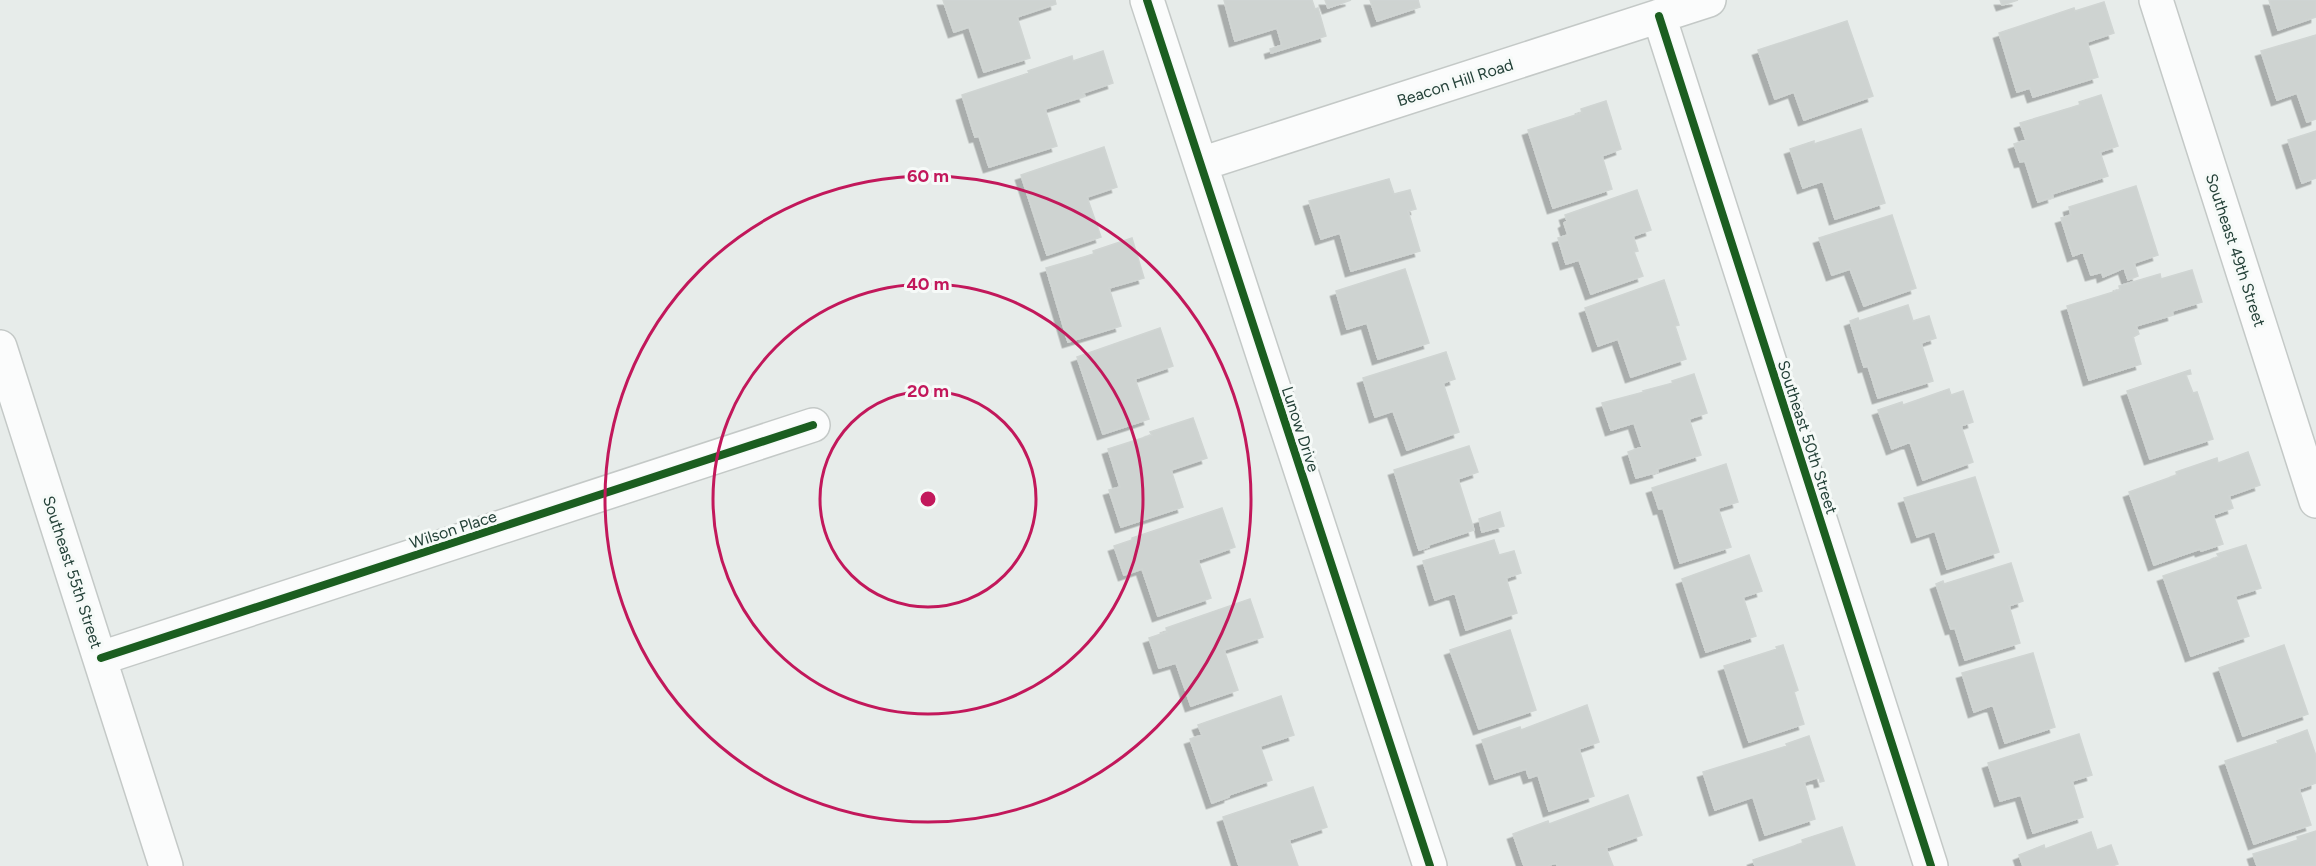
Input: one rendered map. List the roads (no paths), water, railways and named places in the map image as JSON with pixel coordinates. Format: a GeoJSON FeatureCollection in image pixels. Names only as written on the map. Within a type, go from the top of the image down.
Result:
{"type":"FeatureCollection","features":[{"type":"Feature","properties":{"kind":"street","name":"Lunow Drive"},"geometry":{"type":"LineString","coordinates":[[1147,0],[1430,866]]}},
{"type":"Feature","properties":{"kind":"street","name":"Beacon Hill Road"},"geometry":{"type":"LineString","coordinates":[[1201,165],[1709,0]]}},
{"type":"Feature","properties":{"kind":"street","name":"Southeast 49th Street"},"geometry":{"type":"LineString","coordinates":[[2156,0],[2316,501]]}},
{"type":"Feature","properties":{"kind":"street","name":"Southeast 50th Street"},"geometry":{"type":"LineString","coordinates":[[1659,16],[1931,866]]}},
{"type":"Feature","properties":{"kind":"street","name":"Southeast 55th Street"},"geometry":{"type":"LineString","coordinates":[[0,347],[166,866]]}},
{"type":"Feature","properties":{"kind":"street","name":"Wilson Place"},"geometry":{"type":"LineString","coordinates":[[101,658],[813,425]]}}]}
